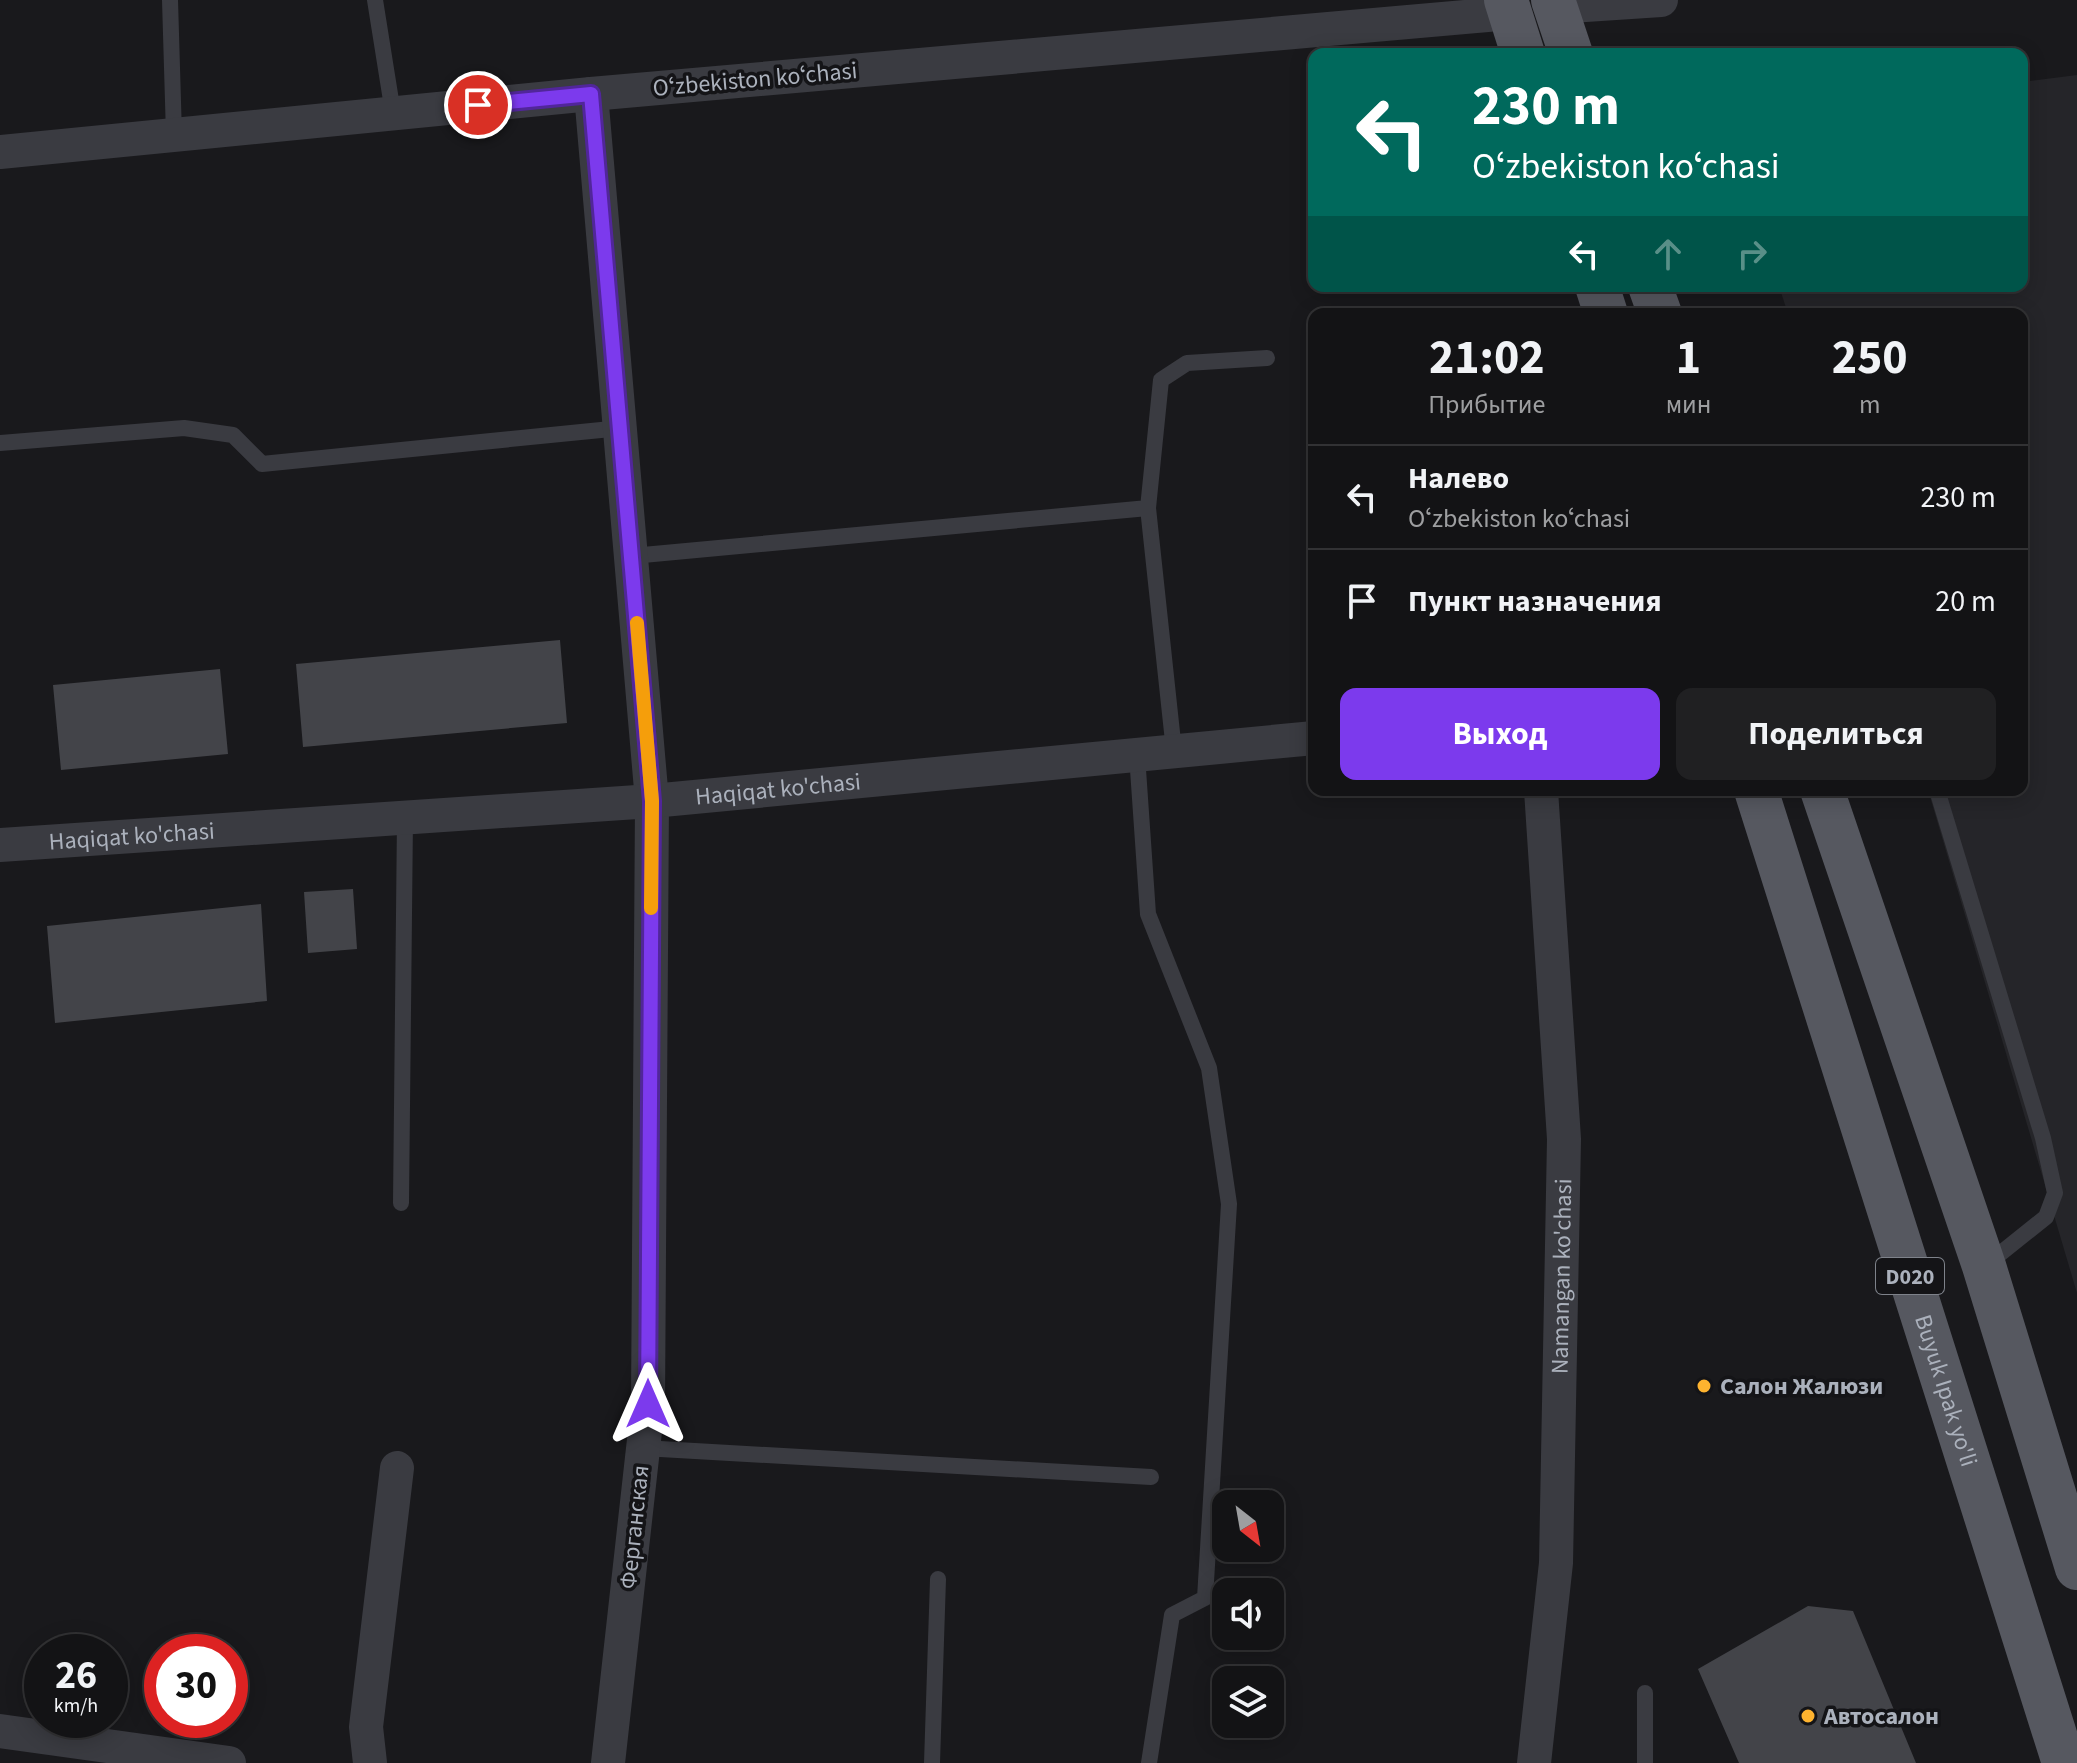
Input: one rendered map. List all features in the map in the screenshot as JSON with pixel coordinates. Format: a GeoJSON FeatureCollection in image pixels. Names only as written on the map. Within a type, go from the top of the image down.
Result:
{"type":"FeatureCollection","features":[{"type":"Feature","properties":{"kind":"main road"},"geometry":{"type":"LineString","coordinates":[[1554,4],[1569,48]]}},
{"type":"Feature","properties":{"kind":"main road"},"geometry":{"type":"LineString","coordinates":[[1508,6],[1521,48]]}},
{"type":"Feature","properties":{"kind":"main road","name":"Buyuk Ipak yo'li"},"geometry":{"type":"LineString","coordinates":[[1758,796],[2064,1763]]}},
{"type":"Feature","properties":{"kind":"main road","name":"D020"},"geometry":{"type":"LineString","coordinates":[[1824,796],[1984,1266],[2077,1568]]}},
{"type":"Feature","properties":{"kind":"street"},"geometry":{"type":"LineString","coordinates":[[1554,4],[1661,0]]}},
{"type":"Feature","properties":{"kind":"street","name":"Oʻzbekiston koʻchasi"},"geometry":{"type":"LineString","coordinates":[[0,152],[1508,6]]}},
{"type":"Feature","properties":{"kind":"street","name":"Ферганская"},"geometry":{"type":"LineString","coordinates":[[591,94],[652,801],[648,1404],[608,1763]]}},
{"type":"Feature","properties":{"kind":"street","name":"Haqiqat ko'chasi"},"geometry":{"type":"LineString","coordinates":[[0,845],[652,801],[1308,739]]}},
{"type":"Feature","properties":{"kind":"street","name":"Namangan ko'chasi"},"geometry":{"type":"LineString","coordinates":[[1534,1763],[1556,1563],[1564,1139],[1541,796]]}},
{"type":"Feature","properties":{"kind":"street"},"geometry":{"type":"LineString","coordinates":[[370,1763],[366,1727],[397,1468]]}},
{"type":"Feature","properties":{"kind":"street"},"geometry":{"type":"LineString","coordinates":[[0,1731],[229,1763]]}},
{"type":"Feature","properties":{"kind":"lane"},"geometry":{"type":"LineString","coordinates":[[170,0],[174,135]]}},
{"type":"Feature","properties":{"kind":"lane"},"geometry":{"type":"LineString","coordinates":[[375,0],[393,113]]}},
{"type":"Feature","properties":{"kind":"lane"},"geometry":{"type":"LineString","coordinates":[[1174,751],[1148,508],[1161,380],[1187,363],[1267,358]]}},
{"type":"Feature","properties":{"kind":"lane"},"geometry":{"type":"LineString","coordinates":[[0,443],[184,428],[233,435],[262,464],[621,428]]}},
{"type":"Feature","properties":{"kind":"lane"},"geometry":{"type":"LineString","coordinates":[[632,556],[1148,508]]}},
{"type":"Feature","properties":{"kind":"lane"},"geometry":{"type":"LineString","coordinates":[[1137,755],[1148,914],[1209,1068],[1229,1204],[1205,1598],[1172,1615],[1149,1763]]}},
{"type":"Feature","properties":{"kind":"lane"},"geometry":{"type":"LineString","coordinates":[[1939,796],[2043,1138],[2055,1193],[2046,1217],[1984,1266]]}},
{"type":"Feature","properties":{"kind":"lane"},"geometry":{"type":"LineString","coordinates":[[401,1203],[405,818]]}},
{"type":"Feature","properties":{"kind":"lane"},"geometry":{"type":"LineString","coordinates":[[643,1448],[1151,1477]]}},
{"type":"Feature","properties":{"kind":"lane"},"geometry":{"type":"LineString","coordinates":[[932,1763],[938,1579]]}},
{"type":"Feature","properties":{"kind":"lane"},"geometry":{"type":"LineString","coordinates":[[1645,1693],[1645,1763]]}},
{"type":"Feature","properties":{"kind":"shaded area"},"geometry":{"type":"Polygon","coordinates":[[[2077,75],[2077,1293],[1930,796],[2028,796],[2028,308],[1786,308],[1781,292],[2028,292],[2028,81],[2077,75]]]}},
{"type":"Feature","properties":{"kind":"building"},"geometry":{"type":"Polygon","coordinates":[[[560,640],[567,723],[303,747],[296,664],[560,640]]]}},
{"type":"Feature","properties":{"kind":"building"},"geometry":{"type":"Polygon","coordinates":[[[220,669],[228,754],[61,770],[53,685],[220,669]]]}},
{"type":"Feature","properties":{"kind":"building"},"geometry":{"type":"Polygon","coordinates":[[[353,889],[357,949],[308,953],[304,892],[353,889]]]}},
{"type":"Feature","properties":{"kind":"building"},"geometry":{"type":"Polygon","coordinates":[[[261,904],[267,1001],[55,1023],[47,926],[261,904]]]}},
{"type":"Feature","properties":{"kind":"building","name":"Автосалон"},"geometry":{"type":"Polygon","coordinates":[[[1808,1606],[1853,1611],[1916,1763],[1739,1763],[1698,1669],[1808,1606]]]}},
{"type":"Feature","properties":{"kind":"slow traffic"},"geometry":{"type":"LineString","coordinates":[[637,623],[652,801],[651,908]]}},
{"type":"Feature","properties":{"kind":"place","name":"Салон Жалюзи"},"geometry":{"type":"Point","coordinates":[1704,1386]}},
{"type":"Feature","properties":{"kind":"place","name":"Автосалон"},"geometry":{"type":"Point","coordinates":[1808,1716]}},
{"type":"Feature","properties":{"kind":"route"},"geometry":{"type":"LineString","coordinates":[[478,105],[591,94],[652,801],[648,1404]]}}]}
